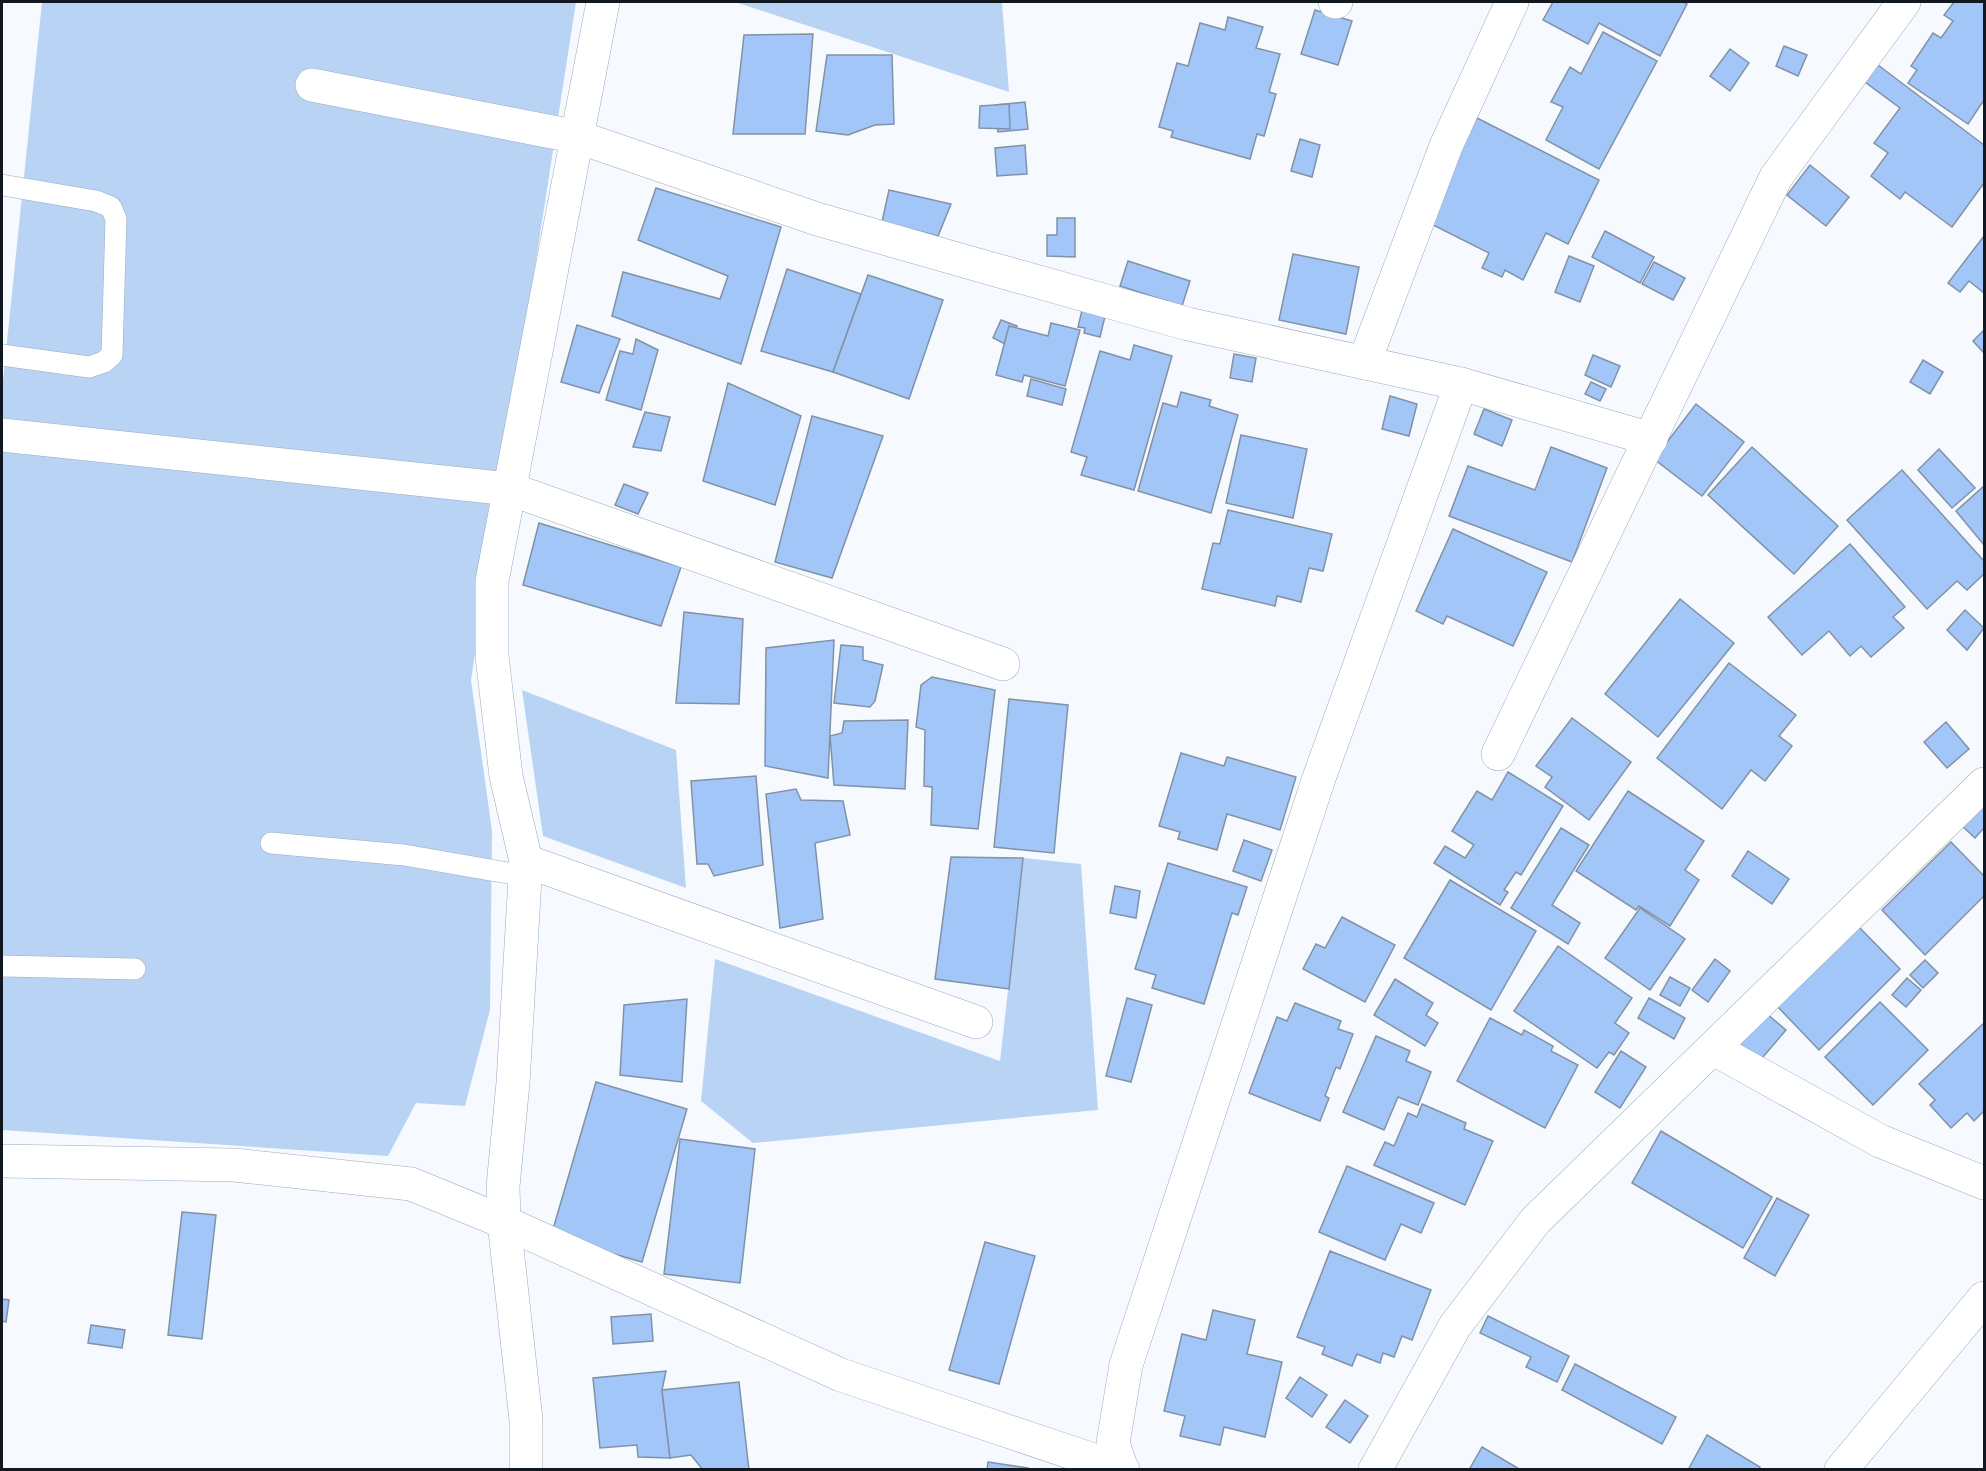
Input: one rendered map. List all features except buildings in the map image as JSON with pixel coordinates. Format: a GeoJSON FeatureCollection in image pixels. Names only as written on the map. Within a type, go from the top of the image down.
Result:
{"type":"FeatureCollection","features":[{"type":"Feature","properties":{"kind":"street"},"geometry":{"type":"LineString","coordinates":[[526,1470],[526,1420],[504,1222],[505,1151],[513,1083],[525,868],[506,776],[492,656],[492,581],[603,2]]}},
{"type":"Feature","properties":{"kind":"street"},"geometry":{"type":"LineString","coordinates":[[1364,363],[1446,146],[1512,2]]}},
{"type":"Feature","properties":{"kind":"street"},"geometry":{"type":"LineString","coordinates":[[1498,754],[1776,177],[1904,2]]}},
{"type":"Feature","properties":{"kind":"street"},"geometry":{"type":"LineString","coordinates":[[312,85],[578,137],[817,219],[1188,324],[1461,384],[1651,440]]}},
{"type":"Feature","properties":{"kind":"street"},"geometry":{"type":"LineString","coordinates":[[1122,1469],[1113,1443],[1126,1365],[1319,778],[1461,384]]}},
{"type":"Feature","properties":{"kind":"street"},"geometry":{"type":"LineString","coordinates":[[2,435],[510,489],[1003,664]]}},
{"type":"Feature","properties":{"kind":"street"},"geometry":{"type":"LineString","coordinates":[[1376,1470],[1455,1326],[1534,1221],[1714,1049],[1984,784]]}},
{"type":"Feature","properties":{"kind":"street"},"geometry":{"type":"LineString","coordinates":[[525,868],[976,1022]]}},
{"type":"Feature","properties":{"kind":"street"},"geometry":{"type":"LineString","coordinates":[[1714,1049],[1880,1141],[1984,1183]]}},
{"type":"Feature","properties":{"kind":"street"},"geometry":{"type":"LineString","coordinates":[[2,1161],[234,1165],[411,1184],[504,1222],[841,1375],[1122,1469]]}},
{"type":"Feature","properties":{"kind":"street"},"geometry":{"type":"LineString","coordinates":[[1841,1470],[1984,1298]]}},
{"type":"Feature","properties":{"kind":"lane"},"geometry":{"type":"LineString","coordinates":[[2,185],[96,201],[111,207],[117,219],[112,355],[104,362],[89,367],[2,356]]}},
{"type":"Feature","properties":{"kind":"lane"},"geometry":{"type":"LineString","coordinates":[[271,843],[525,868]]}},
{"type":"Feature","properties":{"kind":"lane"},"geometry":{"type":"LineString","coordinates":[[2,966],[135,969]]}},
{"type":"Feature","properties":{"kind":"shaded area"},"geometry":{"type":"Polygon","coordinates":[[[42,2],[576,2],[471,680],[492,831],[490,1010],[465,1106],[416,1103],[388,1156],[2,1130],[2,390],[42,2]]]}},
{"type":"Feature","properties":{"kind":"shaded area"},"geometry":{"type":"Polygon","coordinates":[[[735,2],[1002,2],[1009,92],[735,2]]]}},
{"type":"Feature","properties":{"kind":"shaded area"},"geometry":{"type":"Polygon","coordinates":[[[522,690],[676,750],[686,888],[543,836],[522,690]]]}},
{"type":"Feature","properties":{"kind":"shaded area"},"geometry":{"type":"Polygon","coordinates":[[[1023,858],[1081,864],[1098,1110],[753,1143],[701,1101],[715,959],[1000,1061],[1023,858]]]}}]}
